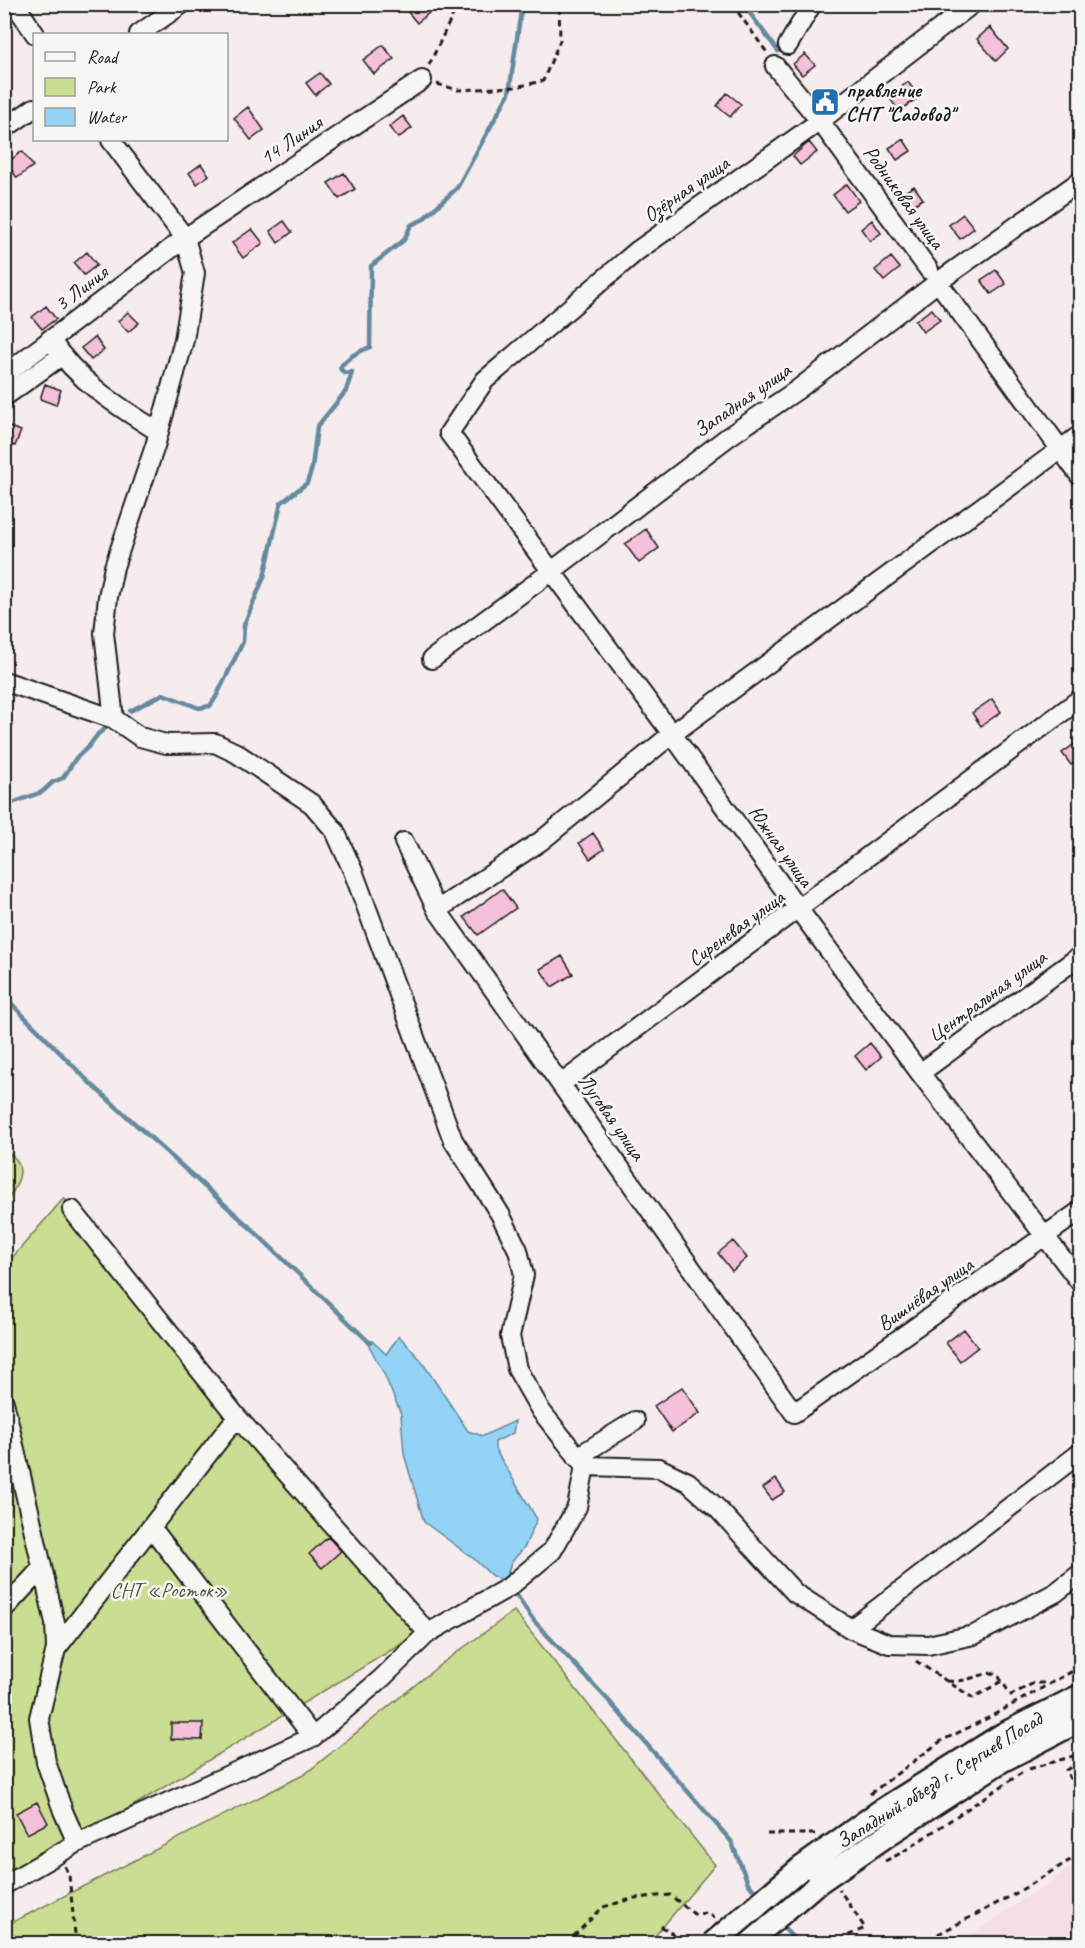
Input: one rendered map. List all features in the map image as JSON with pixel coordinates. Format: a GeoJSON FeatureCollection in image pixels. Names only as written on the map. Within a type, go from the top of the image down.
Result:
{"type":"FeatureCollection","features":[{"type":"Feature","properties":{"kind":"main road","name":"Западный объезд г. Сергиев Посад"},"geometry":{"type":"LineString","coordinates":[[806,1877],[881,1811],[1004,1734],[1080,1696]]}},
{"type":"Feature","properties":{"kind":"main road","name":"Западный объезд г. Сергиев Посад"},"geometry":{"type":"LineString","coordinates":[[806,1877],[893,1830],[1001,1761],[1080,1720]]}},
{"type":"Feature","properties":{"kind":"main road"},"geometry":{"type":"LineString","coordinates":[[712,1944],[806,1877]]}},
{"type":"Feature","properties":{"kind":"main road"},"geometry":{"type":"LineString","coordinates":[[746,1944],[806,1877]]}},
{"type":"Feature","properties":{"kind":"street"},"geometry":{"type":"LineString","coordinates":[[15,4],[34,33]]}},
{"type":"Feature","properties":{"kind":"street"},"geometry":{"type":"LineString","coordinates":[[140,33],[182,4]]}},
{"type":"Feature","properties":{"kind":"street"},"geometry":{"type":"LineString","coordinates":[[788,45],[812,4]]}},
{"type":"Feature","properties":{"kind":"street","name":"Озёрная улица"},"geometry":{"type":"LineString","coordinates":[[449,433],[485,380],[637,251],[820,121],[972,4]]}},
{"type":"Feature","properties":{"kind":"street","name":"Родниковая улица"},"geometry":{"type":"LineString","coordinates":[[776,66],[820,121],[1080,476]]}},
{"type":"Feature","properties":{"kind":"street","name":"14 Линия"},"geometry":{"type":"LineString","coordinates":[[185,238],[422,80]]}},
{"type":"Feature","properties":{"kind":"street"},"geometry":{"type":"LineString","coordinates":[[4,129],[33,109]]}},
{"type":"Feature","properties":{"kind":"street"},"geometry":{"type":"LineString","coordinates":[[112,141],[185,238],[195,273],[184,340],[159,432],[114,567],[108,597],[104,633],[114,719]]}},
{"type":"Feature","properties":{"kind":"street","name":"Западная улица"},"geometry":{"type":"LineString","coordinates":[[432,659],[728,437],[797,390],[934,276],[1080,181]]}},
{"type":"Feature","properties":{"kind":"street","name":"3 Линия"},"geometry":{"type":"LineString","coordinates":[[4,375],[185,238]]}},
{"type":"Feature","properties":{"kind":"street"},"geometry":{"type":"LineString","coordinates":[[50,339],[61,356],[81,378],[109,401],[159,432]]}},
{"type":"Feature","properties":{"kind":"street"},"geometry":{"type":"LineString","coordinates":[[4,397],[61,356]]}},
{"type":"Feature","properties":{"kind":"street","name":"Южная улица"},"geometry":{"type":"LineString","coordinates":[[449,433],[799,910],[1080,1282]]}},
{"type":"Feature","properties":{"kind":"street"},"geometry":{"type":"LineString","coordinates":[[437,910],[541,841],[672,734],[1080,435]]}},
{"type":"Feature","properties":{"kind":"street"},"geometry":{"type":"LineString","coordinates":[[4,681],[114,719],[140,737],[166,744],[215,743],[312,804],[335,831],[353,871],[453,1140],[500,1214],[518,1250],[524,1275],[510,1336],[517,1369],[541,1411],[581,1462],[577,1507],[552,1551],[509,1587],[428,1633],[382,1678],[313,1737],[77,1843],[4,1885]]}},
{"type":"Feature","properties":{"kind":"street","name":"Сиреневая улица"},"geometry":{"type":"LineString","coordinates":[[561,1084],[799,910],[1080,699]]}},
{"type":"Feature","properties":{"kind":"street","name":"Луговая улица"},"geometry":{"type":"LineString","coordinates":[[404,842],[437,910],[794,1413]]}},
{"type":"Feature","properties":{"kind":"street","name":"Центральная улица"},"geometry":{"type":"LineString","coordinates":[[921,1073],[1080,956]]}},
{"type":"Feature","properties":{"kind":"street"},"geometry":{"type":"LineString","coordinates":[[72,1210],[237,1417],[428,1633]]}},
{"type":"Feature","properties":{"kind":"street","name":"Вишнёвая улица"},"geometry":{"type":"LineString","coordinates":[[794,1413],[1080,1211]]}},
{"type":"Feature","properties":{"kind":"street"},"geometry":{"type":"LineString","coordinates":[[4,1402],[55,1623],[56,1649],[39,1718],[46,1762],[77,1843]]}},
{"type":"Feature","properties":{"kind":"street"},"geometry":{"type":"LineString","coordinates":[[56,1649],[237,1417]]}},
{"type":"Feature","properties":{"kind":"street"},"geometry":{"type":"LineString","coordinates":[[581,1462],[635,1421]]}},
{"type":"Feature","properties":{"kind":"street"},"geometry":{"type":"LineString","coordinates":[[851,1629],[1080,1453]]}},
{"type":"Feature","properties":{"kind":"street"},"geometry":{"type":"LineString","coordinates":[[581,1462],[659,1468],[688,1482],[717,1508],[795,1593],[851,1629],[889,1644],[928,1645],[974,1635],[1055,1593],[1080,1574]]}},
{"type":"Feature","properties":{"kind":"street"},"geometry":{"type":"LineString","coordinates":[[151,1527],[313,1737]]}},
{"type":"Feature","properties":{"kind":"street"},"geometry":{"type":"LineString","coordinates":[[4,1609],[42,1568]]}},
{"type":"Feature","properties":{"kind":"path"},"geometry":{"type":"LineString","coordinates":[[458,4],[422,80],[458,90],[515,87],[543,81],[560,40],[559,4]]}},
{"type":"Feature","properties":{"kind":"path"},"geometry":{"type":"LineString","coordinates":[[732,4],[776,66]]}},
{"type":"Feature","properties":{"kind":"path"},"geometry":{"type":"LineString","coordinates":[[889,1644],[974,1698],[1002,1681]]}},
{"type":"Feature","properties":{"kind":"path"},"geometry":{"type":"LineString","coordinates":[[862,1800],[941,1741],[988,1718],[1080,1666]]}},
{"type":"Feature","properties":{"kind":"path"},"geometry":{"type":"LineString","coordinates":[[946,1680],[960,1682],[977,1676],[994,1674],[1002,1681],[1011,1695],[1034,1683],[1050,1683]]}},
{"type":"Feature","properties":{"kind":"path"},"geometry":{"type":"LineString","coordinates":[[1027,1770],[1080,1754]]}},
{"type":"Feature","properties":{"kind":"path"},"geometry":{"type":"LineString","coordinates":[[1080,1762],[1066,1770],[1080,1800]]}},
{"type":"Feature","properties":{"kind":"path"},"geometry":{"type":"LineString","coordinates":[[767,1834],[817,1834],[808,1842]]}},
{"type":"Feature","properties":{"kind":"path"},"geometry":{"type":"LineString","coordinates":[[61,1853],[69,1875],[76,1944]]}},
{"type":"Feature","properties":{"kind":"path"},"geometry":{"type":"LineString","coordinates":[[919,1944],[1013,1894],[1080,1854]]}},
{"type":"Feature","properties":{"kind":"path"},"geometry":{"type":"LineString","coordinates":[[829,1944],[865,1928],[836,1885]]}},
{"type":"Feature","properties":{"kind":"path"},"geometry":{"type":"LineString","coordinates":[[566,1944],[603,1907],[635,1898],[670,1895],[694,1914]]}},
{"type":"Feature","properties":{"kind":"path"},"geometry":{"type":"LineString","coordinates":[[661,1926],[687,1944]]}},
{"type":"Feature","properties":{"kind":"shaded area"},"geometry":{"type":"Polygon","coordinates":[[[1080,1861],[1080,1943],[960,1943],[1080,1861]]]}},
{"type":"Feature","properties":{"kind":"green space"},"geometry":{"type":"Polygon","coordinates":[[[7,1152],[15,1158],[20,1170],[17,1185],[5,1206],[4,1153],[7,1152]]]}},
{"type":"Feature","properties":{"kind":"green space","name":"СНТ «Росток»"},"geometry":{"type":"Polygon","coordinates":[[[64,1198],[418,1634],[83,1836],[5,1880],[5,1266],[64,1198]]]}},
{"type":"Feature","properties":{"kind":"green space"},"geometry":{"type":"Polygon","coordinates":[[[514,1611],[715,1865],[649,1943],[5,1943],[5,1926],[305,1774],[441,1664],[514,1611]]]}},
{"type":"Feature","properties":{"kind":"water"},"geometry":{"type":"Polygon","coordinates":[[[399,1336],[420,1359],[468,1431],[483,1436],[515,1421],[513,1433],[495,1442],[495,1449],[537,1519],[525,1546],[511,1563],[507,1575],[501,1580],[492,1576],[474,1559],[424,1522],[404,1454],[401,1414],[366,1340],[372,1341],[386,1354],[399,1336]]]}},
{"type":"Feature","properties":{"kind":"building"},"geometry":{"type":"Polygon","coordinates":[[[417,4],[425,4],[430,12],[417,23],[408,12],[417,4]]]}},
{"type":"Feature","properties":{"kind":"building"},"geometry":{"type":"Polygon","coordinates":[[[990,27],[1008,49],[996,61],[977,39],[990,27]]]}},
{"type":"Feature","properties":{"kind":"building"},"geometry":{"type":"Polygon","coordinates":[[[383,45],[394,59],[374,74],[363,60],[383,45]]]}},
{"type":"Feature","properties":{"kind":"building"},"geometry":{"type":"Polygon","coordinates":[[[805,54],[815,65],[802,75],[793,64],[805,54]]]}},
{"type":"Feature","properties":{"kind":"building"},"geometry":{"type":"Polygon","coordinates":[[[320,73],[329,84],[315,95],[306,83],[320,73]]]}},
{"type":"Feature","properties":{"kind":"building"},"geometry":{"type":"Polygon","coordinates":[[[908,82],[919,97],[899,111],[888,96],[908,82]]]}},
{"type":"Feature","properties":{"kind":"building"},"geometry":{"type":"Polygon","coordinates":[[[727,93],[741,104],[730,117],[717,106],[727,93]]]}},
{"type":"Feature","properties":{"kind":"building"},"geometry":{"type":"Polygon","coordinates":[[[248,107],[264,130],[251,140],[234,118],[248,107]]]}},
{"type":"Feature","properties":{"kind":"building"},"geometry":{"type":"Polygon","coordinates":[[[403,116],[412,128],[398,138],[389,127],[403,116]]]}},
{"type":"Feature","properties":{"kind":"building"},"geometry":{"type":"Polygon","coordinates":[[[903,139],[911,151],[897,160],[889,148],[903,139]]]}},
{"type":"Feature","properties":{"kind":"building"},"geometry":{"type":"Polygon","coordinates":[[[809,142],[817,152],[800,165],[793,156],[809,142]]]}},
{"type":"Feature","properties":{"kind":"building"},"geometry":{"type":"Polygon","coordinates":[[[22,151],[33,166],[17,178],[7,163],[22,151]]]}},
{"type":"Feature","properties":{"kind":"building"},"geometry":{"type":"Polygon","coordinates":[[[201,164],[209,175],[197,184],[189,173],[201,164]]]}},
{"type":"Feature","properties":{"kind":"building"},"geometry":{"type":"Polygon","coordinates":[[[344,173],[355,189],[339,199],[328,183],[344,173]]]}},
{"type":"Feature","properties":{"kind":"building"},"geometry":{"type":"Polygon","coordinates":[[[847,184],[859,201],[845,211],[833,195],[847,184]]]}},
{"type":"Feature","properties":{"kind":"building"},"geometry":{"type":"Polygon","coordinates":[[[914,186],[923,199],[909,208],[900,195],[914,186]]]}},
{"type":"Feature","properties":{"kind":"building"},"geometry":{"type":"Polygon","coordinates":[[[963,214],[974,228],[960,239],[949,225],[963,214]]]}},
{"type":"Feature","properties":{"kind":"building"},"geometry":{"type":"Polygon","coordinates":[[[872,220],[881,233],[870,241],[861,229],[872,220]]]}},
{"type":"Feature","properties":{"kind":"building"},"geometry":{"type":"Polygon","coordinates":[[[284,221],[292,232],[278,243],[270,231],[284,221]]]}},
{"type":"Feature","properties":{"kind":"building"},"geometry":{"type":"Polygon","coordinates":[[[252,229],[263,243],[243,258],[232,243],[252,229]]]}},
{"type":"Feature","properties":{"kind":"building"},"geometry":{"type":"Polygon","coordinates":[[[87,252],[97,265],[84,275],[74,263],[87,252]]]}},
{"type":"Feature","properties":{"kind":"building"},"geometry":{"type":"Polygon","coordinates":[[[891,257],[900,268],[884,281],[875,270],[891,257]]]}},
{"type":"Feature","properties":{"kind":"building"},"geometry":{"type":"Polygon","coordinates":[[[996,270],[1006,284],[991,294],[981,280],[996,270]]]}},
{"type":"Feature","properties":{"kind":"building"},"geometry":{"type":"Polygon","coordinates":[[[46,306],[56,319],[42,329],[32,317],[46,306]]]}},
{"type":"Feature","properties":{"kind":"building"},"geometry":{"type":"Polygon","coordinates":[[[932,309],[940,320],[923,332],[915,321],[932,309]]]}},
{"type":"Feature","properties":{"kind":"building"},"geometry":{"type":"Polygon","coordinates":[[[128,312],[139,323],[128,332],[118,321],[128,312]]]}},
{"type":"Feature","properties":{"kind":"building"},"geometry":{"type":"Polygon","coordinates":[[[95,337],[104,350],[91,360],[81,348],[95,337]]]}},
{"type":"Feature","properties":{"kind":"building"},"geometry":{"type":"Polygon","coordinates":[[[45,384],[61,390],[56,405],[40,399],[45,384]]]}},
{"type":"Feature","properties":{"kind":"building"},"geometry":{"type":"Polygon","coordinates":[[[4,425],[21,431],[15,446],[4,442],[4,425]]]}},
{"type":"Feature","properties":{"kind":"building"},"geometry":{"type":"Polygon","coordinates":[[[646,529],[659,548],[639,563],[625,544],[646,529]]]}},
{"type":"Feature","properties":{"kind":"building"},"geometry":{"type":"Polygon","coordinates":[[[992,699],[1001,712],[981,726],[972,713],[992,699]]]}},
{"type":"Feature","properties":{"kind":"building"},"geometry":{"type":"Polygon","coordinates":[[[1080,740],[1080,758],[1071,765],[1062,753],[1080,740]]]}},
{"type":"Feature","properties":{"kind":"building"},"geometry":{"type":"Polygon","coordinates":[[[593,833],[604,849],[590,859],[579,843],[593,833]]]}},
{"type":"Feature","properties":{"kind":"building"},"geometry":{"type":"Polygon","coordinates":[[[502,889],[516,908],[478,935],[464,917],[502,889]]]}},
{"type":"Feature","properties":{"kind":"building"},"geometry":{"type":"Polygon","coordinates":[[[562,956],[573,974],[552,987],[540,969],[562,956]]]}},
{"type":"Feature","properties":{"kind":"building"},"geometry":{"type":"Polygon","coordinates":[[[870,1043],[881,1057],[866,1070],[855,1056],[870,1043]]]}},
{"type":"Feature","properties":{"kind":"building"},"geometry":{"type":"Polygon","coordinates":[[[733,1241],[747,1258],[732,1271],[718,1253],[733,1241]]]}},
{"type":"Feature","properties":{"kind":"building"},"geometry":{"type":"Polygon","coordinates":[[[964,1329],[978,1347],[960,1361],[946,1343],[964,1329]]]}},
{"type":"Feature","properties":{"kind":"building"},"geometry":{"type":"Polygon","coordinates":[[[682,1387],[700,1413],[672,1432],[654,1406],[682,1387]]]}},
{"type":"Feature","properties":{"kind":"building"},"geometry":{"type":"Polygon","coordinates":[[[776,1479],[785,1492],[772,1500],[763,1488],[776,1479]]]}},
{"type":"Feature","properties":{"kind":"building"},"geometry":{"type":"Polygon","coordinates":[[[328,1537],[341,1551],[322,1568],[309,1554],[328,1537]]]}},
{"type":"Feature","properties":{"kind":"building"},"geometry":{"type":"Polygon","coordinates":[[[171,1723],[203,1723],[202,1740],[171,1739],[171,1723]]]}},
{"type":"Feature","properties":{"kind":"building"},"geometry":{"type":"Polygon","coordinates":[[[37,1802],[48,1823],[27,1834],[16,1813],[37,1802]]]}},
{"type":"Feature","properties":{"kind":"waterway"},"geometry":{"type":"LineString","coordinates":[[130,711],[163,694],[199,708],[210,706],[216,697],[243,642],[244,625],[264,577],[281,503],[307,483],[312,468],[317,427],[346,391],[352,372],[344,373],[340,368],[349,358],[370,347],[371,266],[404,240],[411,225],[422,220],[457,188],[509,93],[522,4]]}},
{"type":"Feature","properties":{"kind":"waterway"},"geometry":{"type":"LineString","coordinates":[[743,4],[778,51]]}},
{"type":"Feature","properties":{"kind":"waterway"},"geometry":{"type":"LineString","coordinates":[[4,806],[42,792],[53,782],[63,778],[76,758],[98,734],[110,725]]}},
{"type":"Feature","properties":{"kind":"waterway"},"geometry":{"type":"LineString","coordinates":[[4,996],[90,1083],[255,1232],[370,1343]]}},
{"type":"Feature","properties":{"kind":"waterway"},"geometry":{"type":"LineString","coordinates":[[516,1594],[534,1621],[609,1701],[731,1841],[748,1883],[759,1897]]}},
{"type":"Feature","properties":{"kind":"waterway"},"geometry":{"type":"LineString","coordinates":[[779,1922],[798,1944]]}},
{"type":"Feature","properties":{"kind":"place","name":"правление СНТ \"Садовод\""},"geometry":{"type":"Point","coordinates":[825,102]}}]}
